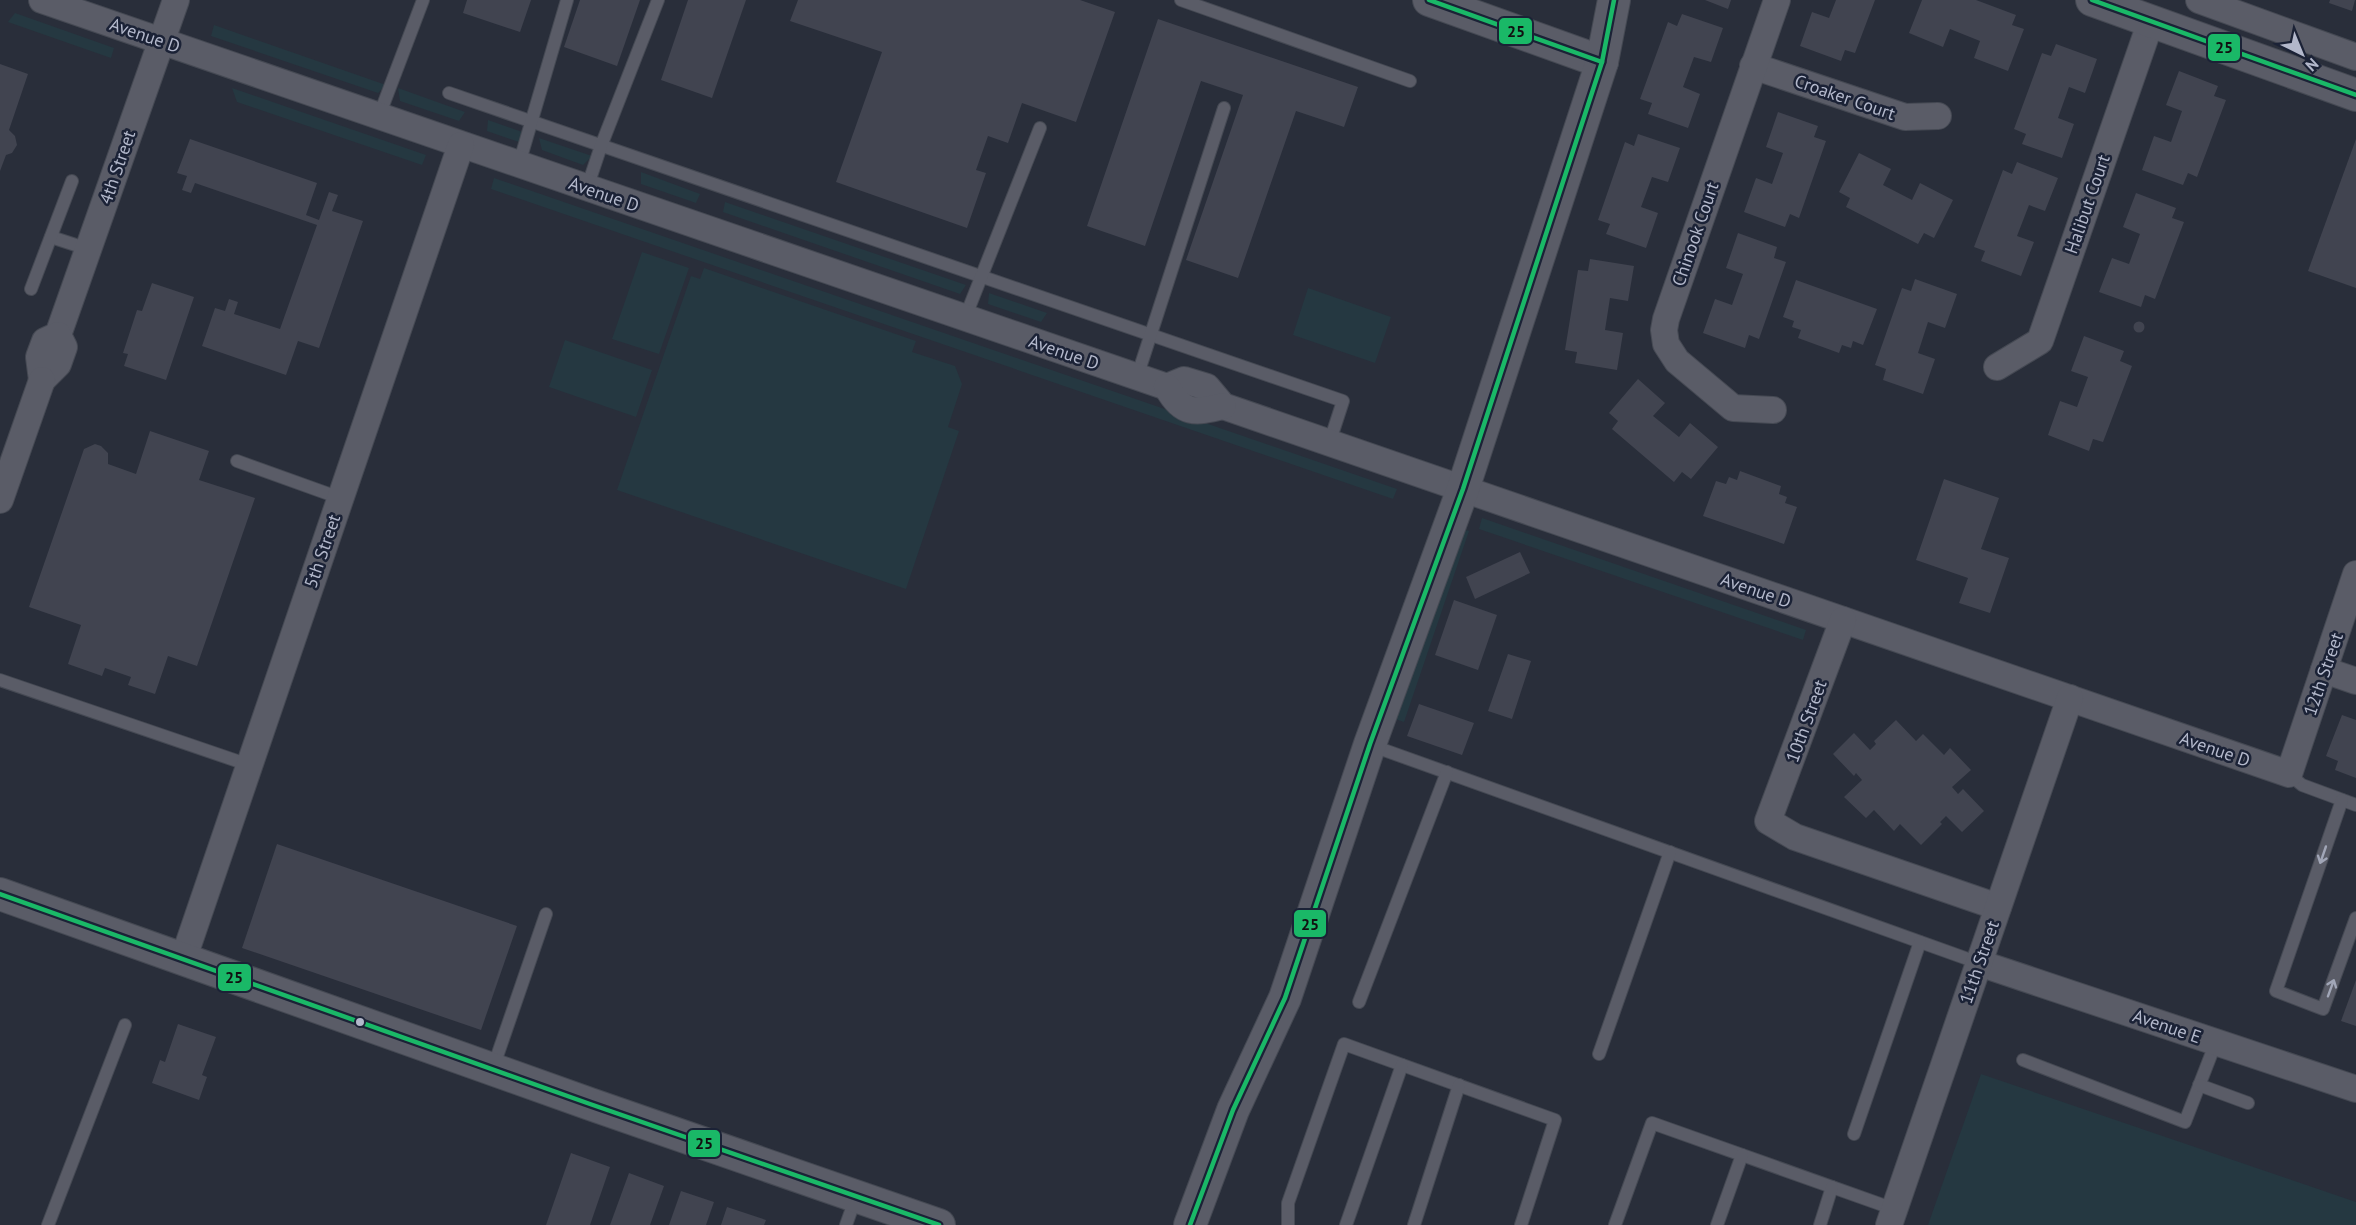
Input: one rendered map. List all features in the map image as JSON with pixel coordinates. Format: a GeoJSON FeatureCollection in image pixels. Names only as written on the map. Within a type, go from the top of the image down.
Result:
{"type":"FeatureCollection","features":[{"type":"Feature","properties":{"kind":"street","name":"Avenue D"},"geometry":{"type":"LineString","coordinates":[[42,0],[1167,387],[1175,402],[1198,412],[1222,406],[2289,774]]}},
{"type":"Feature","properties":{"kind":"street","name":"4th Street"},"geometry":{"type":"LineString","coordinates":[[0,500],[42,380],[58,364],[64,347],[58,335],[176,0]]}},
{"type":"Feature","properties":{"kind":"street"},"geometry":{"type":"LineString","coordinates":[[1429,0],[1602,62]]}},
{"type":"Feature","properties":{"kind":"street"},"geometry":{"type":"LineString","coordinates":[[1190,1225],[1233,1110],[1285,998],[1370,744],[1463,489],[1602,62],[1614,0]]}},
{"type":"Feature","properties":{"kind":"street","name":"Chinook Court"},"geometry":{"type":"LineString","coordinates":[[1773,411],[1733,408],[1677,361],[1666,344],[1664,330],[1777,0]]}},
{"type":"Feature","properties":{"kind":"street"},"geometry":{"type":"LineString","coordinates":[[2092,0],[2356,96]]}},
{"type":"Feature","properties":{"kind":"street"},"geometry":{"type":"LineString","coordinates":[[2199,0],[2356,57]]}},
{"type":"Feature","properties":{"kind":"street","name":"Halibut Court"},"geometry":{"type":"LineString","coordinates":[[1997,367],[2040,341],[2151,21]]}},
{"type":"Feature","properties":{"kind":"street","name":"Croaker Court"},"geometry":{"type":"LineString","coordinates":[[1753,66],[1905,117],[1938,116]]}},
{"type":"Feature","properties":{"kind":"street","name":"5th Street"},"geometry":{"type":"LineString","coordinates":[[184,957],[461,144]]}},
{"type":"Feature","properties":{"kind":"street","name":"12th Street"},"geometry":{"type":"LineString","coordinates":[[2289,774],[2356,574]]}},
{"type":"Feature","properties":{"kind":"street","name":"10th Street"},"geometry":{"type":"LineString","coordinates":[[1843,620],[1768,821],[1795,837],[1998,907]]}},
{"type":"Feature","properties":{"kind":"street"},"geometry":{"type":"LineString","coordinates":[[2324,670],[2356,681]]}},
{"type":"Feature","properties":{"kind":"street","name":"11th Street"},"geometry":{"type":"LineString","coordinates":[[1892,1217],[2070,698]]}},
{"type":"Feature","properties":{"kind":"street"},"geometry":{"type":"LineString","coordinates":[[0,894],[184,957],[493,1069],[851,1211],[939,1225]]}},
{"type":"Feature","properties":{"kind":"street","name":"Avenue E"},"geometry":{"type":"LineString","coordinates":[[1979,963],[2356,1089]]}},
{"type":"Feature","properties":{"kind":"lane"},"geometry":{"type":"LineString","coordinates":[[379,116],[423,0]]}},
{"type":"Feature","properties":{"kind":"lane"},"geometry":{"type":"LineString","coordinates":[[519,165],[567,0]]}},
{"type":"Feature","properties":{"kind":"lane"},"geometry":{"type":"LineString","coordinates":[[587,188],[658,0]]}},
{"type":"Feature","properties":{"kind":"lane"},"geometry":{"type":"LineString","coordinates":[[1181,0],[1410,81]]}},
{"type":"Feature","properties":{"kind":"lane"},"geometry":{"type":"LineString","coordinates":[[449,93],[1343,402],[1329,444]]}},
{"type":"Feature","properties":{"kind":"lane"},"geometry":{"type":"LineString","coordinates":[[1137,377],[1224,108]]}},
{"type":"Feature","properties":{"kind":"lane"},"geometry":{"type":"LineString","coordinates":[[965,318],[1040,128]]}},
{"type":"Feature","properties":{"kind":"lane"},"geometry":{"type":"LineString","coordinates":[[32,289],[72,181]]}},
{"type":"Feature","properties":{"kind":"lane"},"geometry":{"type":"LineString","coordinates":[[51,237],[88,249]]}},
{"type":"Feature","properties":{"kind":"lane"},"geometry":{"type":"LineString","coordinates":[[237,461],[340,498]]}},
{"type":"Feature","properties":{"kind":"lane"},"geometry":{"type":"LineString","coordinates":[[0,680],[249,765]]}},
{"type":"Feature","properties":{"kind":"lane"},"geometry":{"type":"LineString","coordinates":[[1370,744],[1979,963]]}},
{"type":"Feature","properties":{"kind":"lane"},"geometry":{"type":"LineString","coordinates":[[1359,1002],[1447,772]]}},
{"type":"Feature","properties":{"kind":"lane"},"geometry":{"type":"LineString","coordinates":[[2289,774],[2302,785],[2356,805]]}},
{"type":"Feature","properties":{"kind":"lane"},"geometry":{"type":"LineString","coordinates":[[2342,800],[2276,991],[2323,1009],[2356,918]]}},
{"type":"Feature","properties":{"kind":"lane"},"geometry":{"type":"LineString","coordinates":[[1599,1054],[1671,852]]}},
{"type":"Feature","properties":{"kind":"lane"},"geometry":{"type":"LineString","coordinates":[[493,1069],[546,914]]}},
{"type":"Feature","properties":{"kind":"lane"},"geometry":{"type":"LineString","coordinates":[[1854,1134],[1920,942]]}},
{"type":"Feature","properties":{"kind":"lane"},"geometry":{"type":"LineString","coordinates":[[48,1225],[125,1024]]}},
{"type":"Feature","properties":{"kind":"lane"},"geometry":{"type":"LineString","coordinates":[[2023,1060],[2185,1122],[2216,1042]]}},
{"type":"Feature","properties":{"kind":"lane"},"geometry":{"type":"LineString","coordinates":[[1288,1225],[1288,1203],[1344,1044],[1555,1120],[1521,1225]]}},
{"type":"Feature","properties":{"kind":"lane"},"geometry":{"type":"LineString","coordinates":[[1346,1225],[1402,1065]]}},
{"type":"Feature","properties":{"kind":"lane"},"geometry":{"type":"LineString","coordinates":[[2199,1085],[2248,1103]]}},
{"type":"Feature","properties":{"kind":"lane"},"geometry":{"type":"LineString","coordinates":[[1413,1225],[1460,1086]]}},
{"type":"Feature","properties":{"kind":"lane"},"geometry":{"type":"LineString","coordinates":[[1615,1225],[1652,1123],[1832,1187],[1892,1217]]}},
{"type":"Feature","properties":{"kind":"lane"},"geometry":{"type":"LineString","coordinates":[[1717,1225],[1742,1155]]}},
{"type":"Feature","properties":{"kind":"lane"},"geometry":{"type":"LineString","coordinates":[[1820,1225],[1832,1187]]}},
{"type":"Feature","properties":{"kind":"shaded area"},"geometry":{"type":"Polygon","coordinates":[[[15,13],[114,48],[111,58],[8,22],[15,13]]]}},
{"type":"Feature","properties":{"kind":"shaded area"},"geometry":{"type":"Polygon","coordinates":[[[214,25],[386,85],[378,93],[211,36],[214,25]]]}},
{"type":"Feature","properties":{"kind":"shaded area"},"geometry":{"type":"Polygon","coordinates":[[[232,88],[426,155],[422,165],[237,102],[232,88]]]}},
{"type":"Feature","properties":{"kind":"shaded area"},"geometry":{"type":"Polygon","coordinates":[[[398,88],[465,112],[459,121],[400,101],[398,88]]]}},
{"type":"Feature","properties":{"kind":"shaded area"},"geometry":{"type":"Polygon","coordinates":[[[488,120],[528,134],[519,142],[487,131],[488,120]]]}},
{"type":"Feature","properties":{"kind":"shaded area"},"geometry":{"type":"Polygon","coordinates":[[[539,138],[592,156],[583,165],[542,150],[539,138]]]}},
{"type":"Feature","properties":{"kind":"shaded area"},"geometry":{"type":"Polygon","coordinates":[[[641,172],[700,194],[696,203],[641,184],[641,172]]]}},
{"type":"Feature","properties":{"kind":"shaded area"},"geometry":{"type":"Polygon","coordinates":[[[494,178],[1397,489],[1393,499],[491,189],[494,178]]]}},
{"type":"Feature","properties":{"kind":"shaded area"},"geometry":{"type":"Polygon","coordinates":[[[725,202],[966,285],[960,294],[723,212],[725,202]]]}},
{"type":"Feature","properties":{"kind":"shaded area"},"geometry":{"type":"Polygon","coordinates":[[[642,252],[689,268],[659,354],[612,339],[642,252]]]}},
{"type":"Feature","properties":{"kind":"shaded area"},"geometry":{"type":"Polygon","coordinates":[[[704,268],[916,341],[912,352],[955,366],[962,384],[948,427],[959,431],[906,589],[617,490],[691,276],[700,279],[704,268]]]}},
{"type":"Feature","properties":{"kind":"shaded area"},"geometry":{"type":"Polygon","coordinates":[[[1308,288],[1391,317],[1375,363],[1293,335],[1308,288]]]}},
{"type":"Feature","properties":{"kind":"shaded area"},"geometry":{"type":"Polygon","coordinates":[[[989,293],[1047,313],[1041,322],[988,304],[989,293]]]}},
{"type":"Feature","properties":{"kind":"shaded area"},"geometry":{"type":"Polygon","coordinates":[[[565,340],[652,370],[636,417],[549,387],[565,340]]]}},
{"type":"Feature","properties":{"kind":"shaded area"},"geometry":{"type":"Polygon","coordinates":[[[1482,518],[1806,630],[1803,640],[1479,529],[1482,518]]]}},
{"type":"Feature","properties":{"kind":"shaded area"},"geometry":{"type":"Polygon","coordinates":[[[1462,529],[1469,531],[1404,722],[1395,719],[1462,529]]]}},
{"type":"Feature","properties":{"kind":"shaded area"},"geometry":{"type":"Polygon","coordinates":[[[1981,1074],[2356,1202],[2356,1225],[1928,1225],[1981,1074]]]}},
{"type":"Feature","properties":{"kind":"building"},"geometry":{"type":"Polygon","coordinates":[[[467,0],[531,0],[520,32],[463,13],[467,0]]]}},
{"type":"Feature","properties":{"kind":"building"},"geometry":{"type":"Polygon","coordinates":[[[580,0],[640,0],[617,66],[564,47],[580,0]]]}},
{"type":"Feature","properties":{"kind":"building"},"geometry":{"type":"Polygon","coordinates":[[[688,0],[746,0],[712,98],[661,80],[688,0]]]}},
{"type":"Feature","properties":{"kind":"building"},"geometry":{"type":"Polygon","coordinates":[[[798,0],[1080,0],[1115,12],[1076,122],[1022,103],[1008,143],[988,136],[976,170],[986,173],[967,228],[836,182],[882,52],[790,21],[798,0]]]}},
{"type":"Feature","properties":{"kind":"building"},"geometry":{"type":"Polygon","coordinates":[[[1705,0],[1731,0],[1728,9],[1705,0]]]}},
{"type":"Feature","properties":{"kind":"building"},"geometry":{"type":"Polygon","coordinates":[[[1836,0],[1875,0],[1855,53],[1845,50],[1841,61],[1800,46],[1812,12],[1829,18],[1836,0]]]}},
{"type":"Feature","properties":{"kind":"building"},"geometry":{"type":"Polygon","coordinates":[[[1922,0],[1976,0],[2016,15],[2012,25],[2024,29],[2008,71],[1974,58],[1980,41],[1950,29],[1943,47],[1909,33],[1922,0]]]}},
{"type":"Feature","properties":{"kind":"building"},"geometry":{"type":"Polygon","coordinates":[[[2330,0],[2355,0],[2352,11],[2329,3],[2330,0]]]}},
{"type":"Feature","properties":{"kind":"building"},"geometry":{"type":"Polygon","coordinates":[[[1682,14],[1723,28],[1711,62],[1694,57],[1683,87],[1700,94],[1688,128],[1648,114],[1652,103],[1640,99],[1668,22],[1677,26],[1682,14]]]}},
{"type":"Feature","properties":{"kind":"building"},"geometry":{"type":"Polygon","coordinates":[[[1158,19],[1358,87],[1344,127],[1296,111],[1238,278],[1186,260],[1243,95],[1201,81],[1145,246],[1087,226],[1158,19]]]}},
{"type":"Feature","properties":{"kind":"building"},"geometry":{"type":"Polygon","coordinates":[[[2056,44],[2097,59],[2085,93],[2069,87],[2058,118],[2074,124],[2062,158],[2022,144],[2026,134],[2014,129],[2042,53],[2051,56],[2056,44]]]}},
{"type":"Feature","properties":{"kind":"building"},"geometry":{"type":"Polygon","coordinates":[[[0,64],[28,74],[9,130],[15,136],[17,145],[12,153],[6,155],[0,171],[0,64]]]}},
{"type":"Feature","properties":{"kind":"building"},"geometry":{"type":"Polygon","coordinates":[[[2179,71],[2218,86],[2214,96],[2226,100],[2197,177],[2188,173],[2183,185],[2142,170],[2154,136],[2171,142],[2182,111],[2166,105],[2179,71]]]}},
{"type":"Feature","properties":{"kind":"building"},"geometry":{"type":"Polygon","coordinates":[[[1778,112],[1818,126],[1814,137],[1826,141],[1799,218],[1790,214],[1785,227],[1744,212],[1756,178],[1772,184],[1783,153],[1766,147],[1778,112]]]}},
{"type":"Feature","properties":{"kind":"building"},"geometry":{"type":"Polygon","coordinates":[[[1638,134],[1680,148],[1668,182],[1652,177],[1641,207],[1658,213],[1646,248],[1606,234],[1610,224],[1598,220],[1625,142],[1634,146],[1638,134]]]}},
{"type":"Feature","properties":{"kind":"building"},"geometry":{"type":"Polygon","coordinates":[[[190,139],[317,183],[306,215],[319,220],[329,192],[338,195],[332,211],[363,221],[319,348],[298,341],[286,375],[202,346],[215,308],[225,311],[229,299],[238,302],[234,314],[280,329],[317,225],[195,183],[191,193],[182,190],[187,176],[177,173],[190,139]]]}},
{"type":"Feature","properties":{"kind":"building"},"geometry":{"type":"Polygon","coordinates":[[[2356,139],[2356,288],[2308,271],[2356,139]]]}},
{"type":"Feature","properties":{"kind":"building"},"geometry":{"type":"Polygon","coordinates":[[[1859,153],[1891,169],[1883,185],[1912,200],[1920,183],[1953,200],[1934,238],[1924,233],[1918,244],[1846,207],[1850,198],[1839,192],[1859,153]]]}},
{"type":"Feature","properties":{"kind":"building"},"geometry":{"type":"Polygon","coordinates":[[[2017,162],[2058,178],[2045,211],[2029,205],[2017,236],[2034,242],[2021,276],[1981,261],[1985,251],[1974,247],[2003,170],[2012,174],[2017,162]]]}},
{"type":"Feature","properties":{"kind":"building"},"geometry":{"type":"Polygon","coordinates":[[[2136,193],[2176,208],[2172,218],[2184,222],[2155,299],[2145,295],[2141,307],[2099,292],[2112,258],[2129,264],[2140,234],[2123,227],[2136,193]]]}},
{"type":"Feature","properties":{"kind":"building"},"geometry":{"type":"Polygon","coordinates":[[[1738,233],[1777,247],[1774,258],[1786,262],[1759,339],[1749,335],[1745,348],[1703,333],[1715,299],[1732,305],[1743,274],[1726,268],[1738,233]]]}},
{"type":"Feature","properties":{"kind":"building"},"geometry":{"type":"Polygon","coordinates":[[[1590,259],[1634,266],[1628,301],[1610,298],[1605,330],[1623,333],[1617,370],[1575,363],[1577,352],[1565,350],[1578,270],[1588,271],[1590,259]]]}},
{"type":"Feature","properties":{"kind":"building"},"geometry":{"type":"Polygon","coordinates":[[[1915,279],[1957,294],[1945,328],[1928,322],[1918,353],[1935,359],[1923,394],[1883,380],[1886,369],[1875,365],[1902,288],[1911,291],[1915,279]]]}},
{"type":"Feature","properties":{"kind":"building"},"geometry":{"type":"Polygon","coordinates":[[[1796,280],[1877,309],[1863,345],[1853,341],[1851,348],[1842,345],[1839,353],[1798,338],[1801,330],[1792,327],[1794,321],[1783,317],[1796,280]]]}},
{"type":"Feature","properties":{"kind":"building"},"geometry":{"type":"Polygon","coordinates":[[[152,283],[194,297],[166,380],[124,366],[128,354],[123,353],[137,310],[142,311],[152,283]]]}},
{"type":"Feature","properties":{"kind":"building"},"geometry":{"type":"Polygon","coordinates":[[[2139,321],[2145,327],[2139,333],[2133,327],[2139,321]]]}},
{"type":"Feature","properties":{"kind":"building"},"geometry":{"type":"Polygon","coordinates":[[[2084,336],[2124,351],[2120,361],[2132,366],[2103,442],[2093,439],[2089,451],[2048,435],[2060,401],[2077,407],[2088,377],[2071,371],[2084,336]]]}},
{"type":"Feature","properties":{"kind":"building"},"geometry":{"type":"Polygon","coordinates":[[[1638,379],[1665,403],[1653,416],[1679,437],[1690,423],[1718,447],[1691,479],[1682,472],[1674,482],[1612,429],[1618,421],[1609,413],[1638,379]]]}},
{"type":"Feature","properties":{"kind":"building"},"geometry":{"type":"Polygon","coordinates":[[[150,431],[209,451],[199,480],[255,498],[197,666],[168,656],[155,694],[128,685],[131,677],[105,668],[102,676],[68,664],[81,625],[29,607],[84,449],[95,444],[101,446],[108,453],[108,464],[136,474],[150,431]]]}},
{"type":"Feature","properties":{"kind":"building"},"geometry":{"type":"Polygon","coordinates":[[[1740,471],[1781,486],[1779,494],[1787,497],[1785,503],[1797,507],[1784,544],[1703,516],[1716,481],[1726,484],[1729,477],[1737,480],[1740,471]]]}},
{"type":"Feature","properties":{"kind":"building"},"geometry":{"type":"Polygon","coordinates":[[[1944,479],[1999,498],[1981,549],[2009,558],[1990,613],[1959,603],[1968,578],[1916,560],[1944,479]]]}},
{"type":"Feature","properties":{"kind":"building"},"geometry":{"type":"Polygon","coordinates":[[[1520,552],[1530,573],[1475,599],[1466,577],[1520,552]]]}},
{"type":"Feature","properties":{"kind":"building"},"geometry":{"type":"Polygon","coordinates":[[[1454,600],[1497,615],[1478,670],[1435,655],[1454,600]]]}},
{"type":"Feature","properties":{"kind":"building"},"geometry":{"type":"Polygon","coordinates":[[[1508,654],[1531,661],[1512,719],[1488,711],[1508,654]]]}},
{"type":"Feature","properties":{"kind":"building"},"geometry":{"type":"Polygon","coordinates":[[[1419,704],[1474,723],[1462,755],[1407,736],[1419,704]]]}},
{"type":"Feature","properties":{"kind":"building"},"geometry":{"type":"Polygon","coordinates":[[[2342,715],[2356,720],[2356,778],[2335,770],[2338,761],[2326,756],[2342,715]]]}},
{"type":"Feature","properties":{"kind":"building"},"geometry":{"type":"Polygon","coordinates":[[[1896,720],[1916,741],[1923,734],[1944,755],[1950,748],[1971,770],[1952,787],[1958,794],[1963,789],[1984,811],[1962,832],[1946,816],[1940,822],[1942,824],[1921,845],[1900,824],[1894,831],[1874,810],[1866,818],[1844,797],[1862,780],[1856,773],[1854,776],[1833,754],[1854,733],[1870,750],[1876,744],[1874,741],[1896,720]]]}},
{"type":"Feature","properties":{"kind":"building"},"geometry":{"type":"Polygon","coordinates":[[[277,844],[517,926],[481,1030],[242,948],[277,844]]]}},
{"type":"Feature","properties":{"kind":"building"},"geometry":{"type":"Polygon","coordinates":[[[2356,980],[2356,1026],[2341,1021],[2356,980]]]}},
{"type":"Feature","properties":{"kind":"building"},"geometry":{"type":"Polygon","coordinates":[[[178,1024],[216,1037],[202,1075],[207,1077],[199,1100],[152,1083],[160,1060],[165,1062],[178,1024]]]}},
{"type":"Feature","properties":{"kind":"building"},"geometry":{"type":"Polygon","coordinates":[[[571,1153],[610,1167],[590,1225],[546,1225],[571,1153]]]}},
{"type":"Feature","properties":{"kind":"building"},"geometry":{"type":"Polygon","coordinates":[[[629,1173],[664,1186],[650,1225],[610,1225],[629,1173]]]}},
{"type":"Feature","properties":{"kind":"building"},"geometry":{"type":"Polygon","coordinates":[[[681,1191],[714,1202],[706,1225],[669,1225],[681,1191]]]}},
{"type":"Feature","properties":{"kind":"building"},"geometry":{"type":"Polygon","coordinates":[[[727,1207],[766,1220],[764,1225],[721,1225],[727,1207]]]}},
{"type":"Feature","properties":{"kind":"transit line","name":"25"},"geometry":{"type":"LineString","coordinates":[[1429,0],[1602,62]]}},
{"type":"Feature","properties":{"kind":"transit line","name":"25"},"geometry":{"type":"LineString","coordinates":[[1190,1225],[1233,1110],[1285,998],[1370,744],[1463,489],[1602,62],[1614,0]]}},
{"type":"Feature","properties":{"kind":"transit line","name":"25"},"geometry":{"type":"LineString","coordinates":[[2092,0],[2356,95]]}},
{"type":"Feature","properties":{"kind":"transit line","name":"25"},"geometry":{"type":"LineString","coordinates":[[0,894],[590,1104],[939,1225]]}}]}
